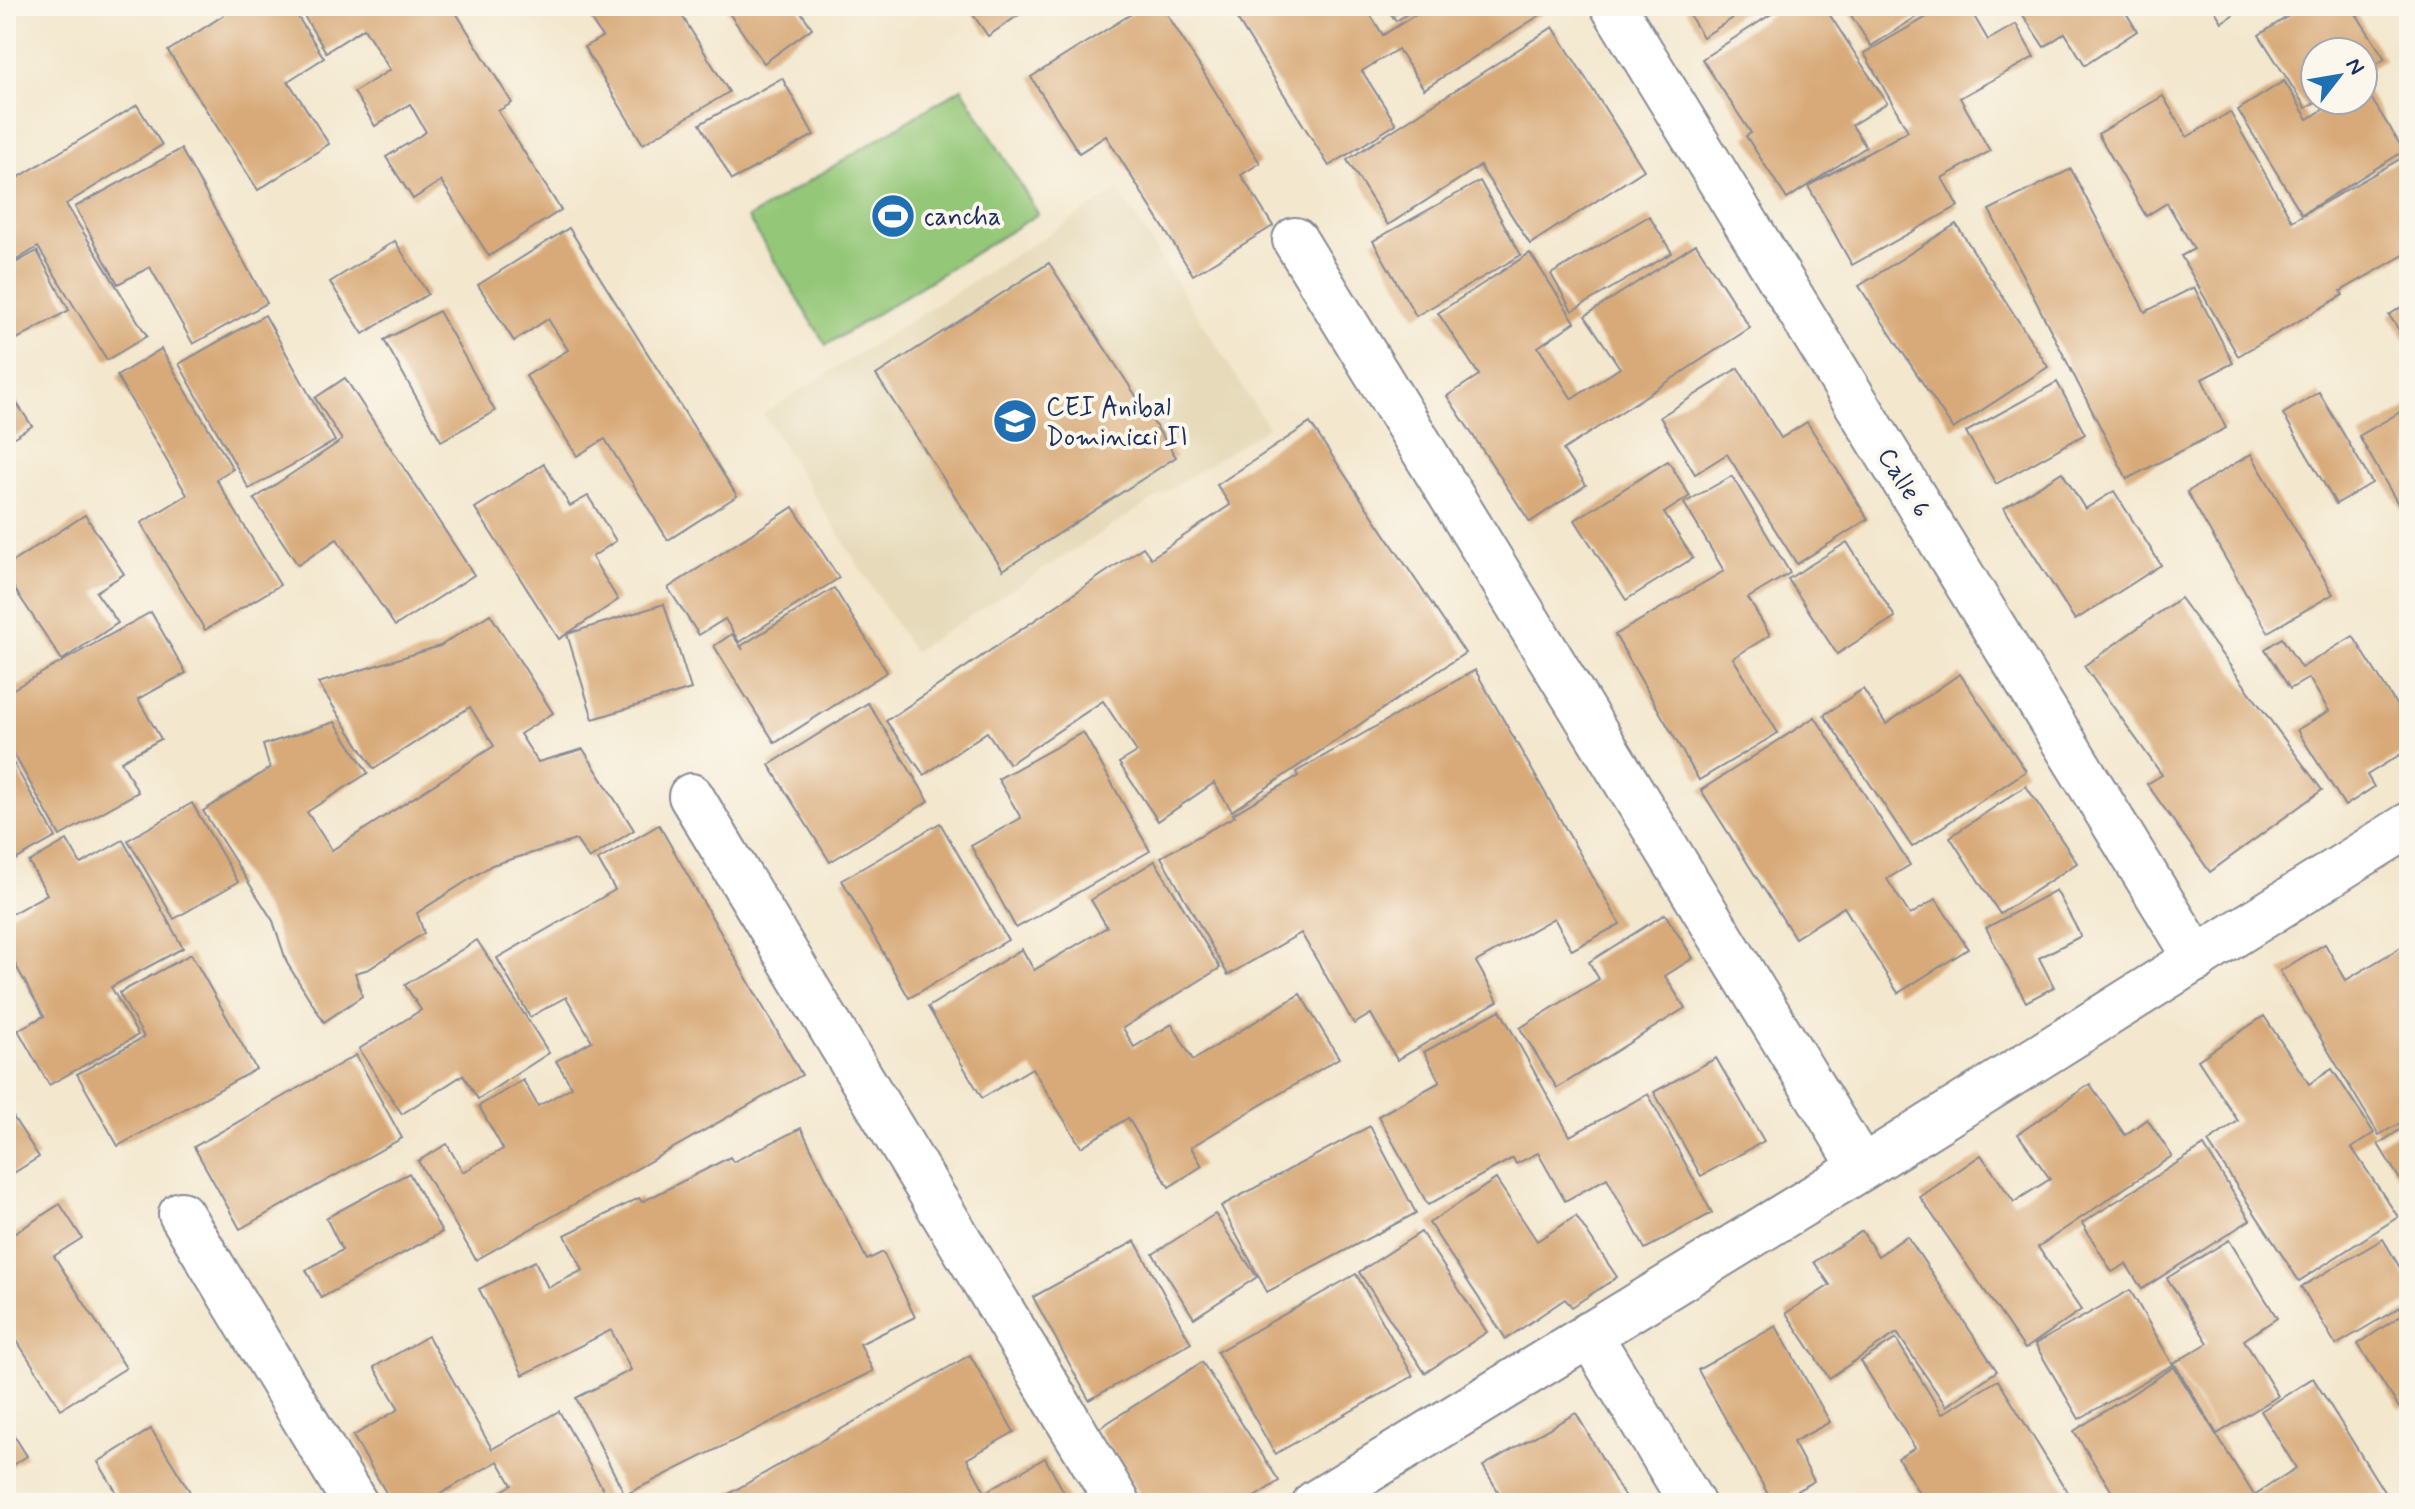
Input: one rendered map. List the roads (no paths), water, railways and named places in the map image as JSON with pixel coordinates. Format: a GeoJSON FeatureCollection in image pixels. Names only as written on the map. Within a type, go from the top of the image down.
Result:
{"type":"FeatureCollection","features":[{"type":"Feature","properties":{"kind":"street","name":"Calle 6"},"geometry":{"type":"LineString","coordinates":[[1613,6],[2197,959]]}},
{"type":"Feature","properties":{"kind":"street"},"geometry":{"type":"LineString","coordinates":[[1295,240],[1862,1168]]}},
{"type":"Feature","properties":{"kind":"street"},"geometry":{"type":"LineString","coordinates":[[691,796],[1118,1503]]}},
{"type":"Feature","properties":{"kind":"street"},"geometry":{"type":"LineString","coordinates":[[1315,1503],[2408,829]]}},
{"type":"Feature","properties":{"kind":"street"},"geometry":{"type":"LineString","coordinates":[[181,1214],[355,1503]]}},
{"type":"Feature","properties":{"kind":"street"},"geometry":{"type":"LineString","coordinates":[[1589,1334],[1692,1503]]}},
{"type":"Feature","properties":{"kind":"place","name":"cancha"},"geometry":{"type":"Point","coordinates":[893,216]}},
{"type":"Feature","properties":{"kind":"place","name":"CEI Anibal Dominicci II"},"geometry":{"type":"Point","coordinates":[1015,421]}}]}
